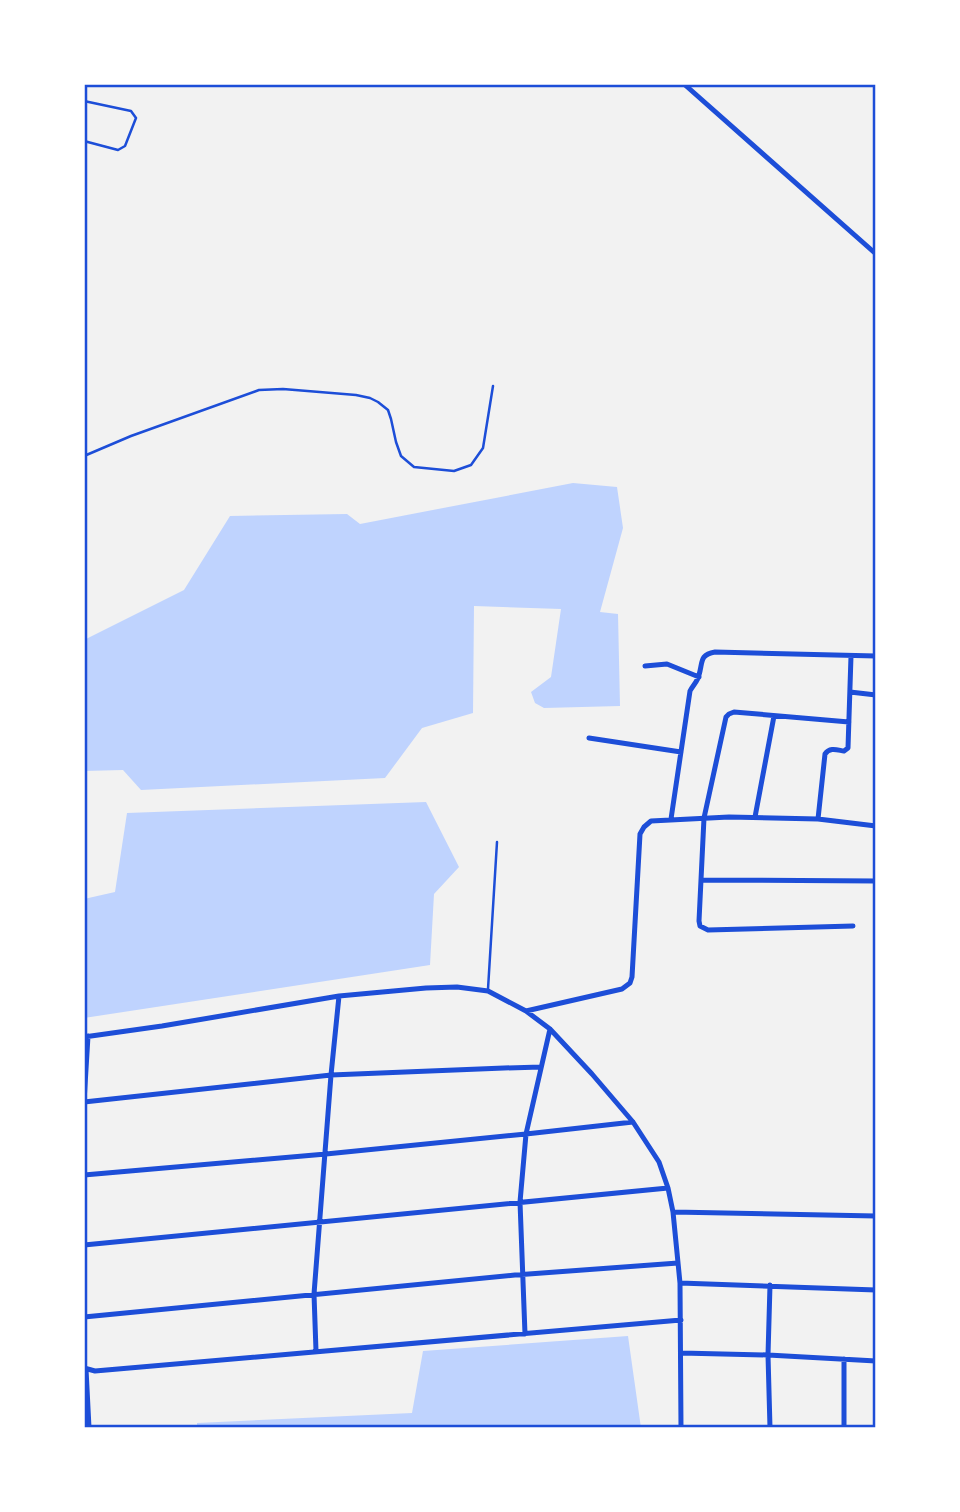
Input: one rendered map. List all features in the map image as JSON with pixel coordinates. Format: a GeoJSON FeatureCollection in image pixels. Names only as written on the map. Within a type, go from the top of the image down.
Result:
{"type":"FeatureCollection","features":[{"type":"Feature","properties":{"kind":"street"},"geometry":{"type":"LineString","coordinates":[[684,84],[876,254]]}},
{"type":"Feature","properties":{"kind":"street"},"geometry":{"type":"LineString","coordinates":[[671,819],[690,691],[699,677],[702,659],[709,653],[876,656]]}},
{"type":"Feature","properties":{"kind":"street"},"geometry":{"type":"LineString","coordinates":[[818,820],[825,754],[827,751],[848,748],[851,656]]}},
{"type":"Feature","properties":{"kind":"street"},"geometry":{"type":"LineString","coordinates":[[645,666],[667,664],[699,677]]}},
{"type":"Feature","properties":{"kind":"street"},"geometry":{"type":"LineString","coordinates":[[850,692],[876,695]]}},
{"type":"Feature","properties":{"kind":"street"},"geometry":{"type":"LineString","coordinates":[[849,722],[734,712],[726,717],[704,818],[699,921],[700,926],[708,930],[853,926]]}},
{"type":"Feature","properties":{"kind":"street"},"geometry":{"type":"LineString","coordinates":[[755,817],[774,716]]}},
{"type":"Feature","properties":{"kind":"street"},"geometry":{"type":"LineString","coordinates":[[589,738],[681,752]]}},
{"type":"Feature","properties":{"kind":"street"},"geometry":{"type":"LineString","coordinates":[[526,1011],[622,989],[630,983],[640,834],[643,827],[651,821],[755,817],[876,826]]}},
{"type":"Feature","properties":{"kind":"street"},"geometry":{"type":"LineString","coordinates":[[701,880],[876,881]]}},
{"type":"Feature","properties":{"kind":"street"},"geometry":{"type":"LineString","coordinates":[[541,1068],[331,1075],[84,1103],[86,1036],[339,996],[426,988],[457,987],[488,991],[526,1011],[550,1029],[592,1074],[633,1122],[659,1162],[674,1212],[680,1283],[681,1428]]}},
{"type":"Feature","properties":{"kind":"street"},"geometry":{"type":"LineString","coordinates":[[316,1351],[314,1294],[339,996]]}},
{"type":"Feature","properties":{"kind":"street"},"geometry":{"type":"LineString","coordinates":[[524,1334],[520,1202],[526,1133],[550,1029]]}},
{"type":"Feature","properties":{"kind":"street"},"geometry":{"type":"LineString","coordinates":[[84,1175],[326,1154],[633,1122]]}},
{"type":"Feature","properties":{"kind":"street"},"geometry":{"type":"LineString","coordinates":[[84,1245],[668,1188]]}},
{"type":"Feature","properties":{"kind":"street"},"geometry":{"type":"LineString","coordinates":[[674,1212],[876,1216]]}},
{"type":"Feature","properties":{"kind":"street"},"geometry":{"type":"LineString","coordinates":[[84,1317],[522,1275],[678,1263]]}},
{"type":"Feature","properties":{"kind":"street"},"geometry":{"type":"LineString","coordinates":[[680,1283],[876,1290]]}},
{"type":"Feature","properties":{"kind":"street"},"geometry":{"type":"LineString","coordinates":[[770,1285],[770,1428]]}},
{"type":"Feature","properties":{"kind":"street"},"geometry":{"type":"LineString","coordinates":[[89,1428],[85,1368],[95,1371],[681,1320]]}},
{"type":"Feature","properties":{"kind":"street"},"geometry":{"type":"LineString","coordinates":[[681,1353],[876,1361]]}},
{"type":"Feature","properties":{"kind":"street"},"geometry":{"type":"LineString","coordinates":[[844,1359],[844,1428]]}},
{"type":"Feature","properties":{"kind":"lane"},"geometry":{"type":"LineString","coordinates":[[84,101],[131,111],[136,118],[125,146],[118,150],[84,141]]}},
{"type":"Feature","properties":{"kind":"lane"},"geometry":{"type":"LineString","coordinates":[[84,456],[131,436],[259,390],[283,389],[370,398],[387,410],[401,456],[414,467],[454,471],[471,465],[483,448],[494,386]]}},
{"type":"Feature","properties":{"kind":"lane"},"geometry":{"type":"LineString","coordinates":[[488,991],[497,842]]}},
{"type":"Feature","properties":{"kind":"water"},"geometry":{"type":"Polygon","coordinates":[[[573,483],[617,487],[623,528],[600,612],[618,614],[620,706],[544,708],[535,703],[531,692],[551,677],[561,609],[474,606],[473,713],[422,728],[385,778],[141,790],[123,770],[84,771],[84,640],[184,590],[230,516],[347,514],[360,524],[573,483]]]}},
{"type":"Feature","properties":{"kind":"water"},"geometry":{"type":"Polygon","coordinates":[[[426,802],[459,867],[434,894],[430,965],[84,1018],[84,899],[115,892],[127,813],[426,802]]]}},
{"type":"Feature","properties":{"kind":"water"},"geometry":{"type":"Polygon","coordinates":[[[628,1336],[641,1428],[197,1428],[197,1423],[412,1413],[423,1351],[628,1336]]]}}]}
